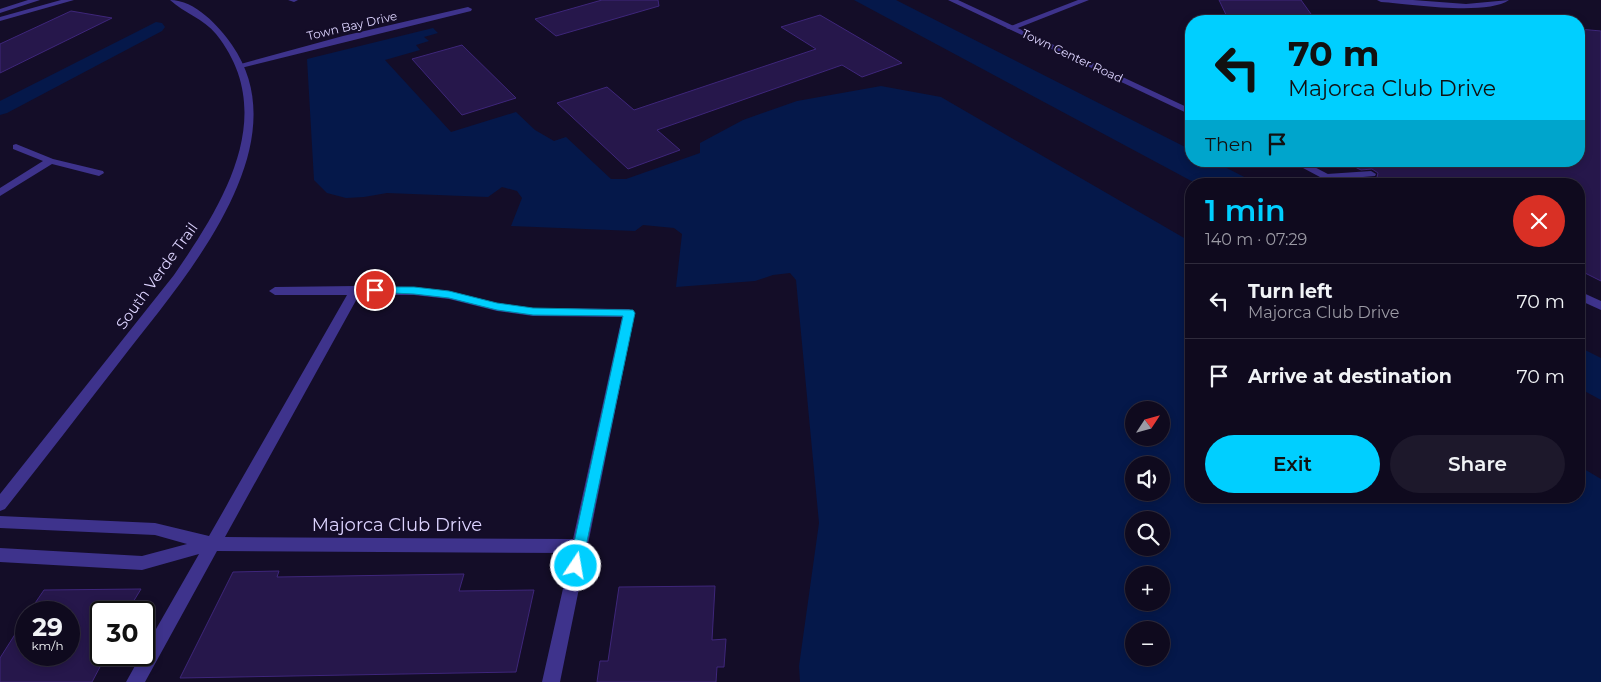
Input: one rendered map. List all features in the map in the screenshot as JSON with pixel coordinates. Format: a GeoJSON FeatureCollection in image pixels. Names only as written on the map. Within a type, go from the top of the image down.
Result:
{"type":"FeatureCollection","features":[{"type":"Feature","properties":{"kind":"street"},"geometry":{"type":"LineString","coordinates":[[0,11],[36,0]]}},
{"type":"Feature","properties":{"kind":"street"},"geometry":{"type":"LineString","coordinates":[[0,19],[70,0]]}},
{"type":"Feature","properties":{"kind":"street","name":"South Verde Trail"},"geometry":{"type":"LineString","coordinates":[[0,505],[178,278],[204,241],[226,202],[243,159],[247,144],[250,115],[249,90],[241,65],[231,46],[216,29],[199,14],[174,0]]}},
{"type":"Feature","properties":{"kind":"street","name":"Town Center Road"},"geometry":{"type":"LineString","coordinates":[[952,0],[1185,108]]}},
{"type":"Feature","properties":{"kind":"street"},"geometry":{"type":"LineString","coordinates":[[1010,28],[1085,0]]}},
{"type":"Feature","properties":{"kind":"street"},"geometry":{"type":"LineString","coordinates":[[1381,0],[1466,6],[1488,5],[1505,0]]}},
{"type":"Feature","properties":{"kind":"street","name":"Town Bay Drive"},"geometry":{"type":"LineString","coordinates":[[241,65],[468,9]]}},
{"type":"Feature","properties":{"kind":"street"},"geometry":{"type":"LineString","coordinates":[[16,147],[50,161],[98,173]]}},
{"type":"Feature","properties":{"kind":"street"},"geometry":{"type":"LineString","coordinates":[[0,193],[50,161]]}},
{"type":"Feature","properties":{"kind":"street"},"geometry":{"type":"LineString","coordinates":[[1308,167],[1331,178]]}},
{"type":"Feature","properties":{"kind":"street"},"geometry":{"type":"LineString","coordinates":[[1327,176],[1371,174]]}},
{"type":"Feature","properties":{"kind":"street"},"geometry":{"type":"LineString","coordinates":[[136,682],[356,290]]}},
{"type":"Feature","properties":{"kind":"street"},"geometry":{"type":"LineString","coordinates":[[274,291],[414,291],[440,294],[497,307],[533,312],[630,313],[551,682]]}},
{"type":"Feature","properties":{"kind":"street"},"geometry":{"type":"LineString","coordinates":[[1585,298],[1599,304]]}},
{"type":"Feature","properties":{"kind":"street","name":"Majorca Club Drive"},"geometry":{"type":"LineString","coordinates":[[0,522],[155,529],[213,544],[580,546]]}},
{"type":"Feature","properties":{"kind":"street","name":"Majorca Club Drive"},"geometry":{"type":"LineString","coordinates":[[0,555],[142,563],[213,544]]}},
{"type":"Feature","properties":{"kind":"water"},"geometry":{"type":"Polygon","coordinates":[[[854,0],[896,0],[1185,147],[1185,167],[1225,167],[1246,178],[1186,178],[854,0]]]}},
{"type":"Feature","properties":{"kind":"water"},"geometry":{"type":"Polygon","coordinates":[[[433,28],[438,33],[424,37],[429,41],[416,45],[420,50],[385,60],[451,132],[516,112],[535,130],[554,141],[566,137],[611,179],[626,179],[700,153],[700,143],[743,120],[797,101],[881,86],[941,97],[1185,239],[1185,503],[1585,503],[1585,470],[1601,479],[1601,682],[800,682],[799,666],[819,523],[796,280],[790,273],[773,275],[755,281],[676,287],[682,234],[674,228],[643,225],[635,231],[511,226],[522,198],[517,191],[502,187],[488,197],[387,193],[346,198],[327,193],[314,180],[307,59],[433,28]]]}},
{"type":"Feature","properties":{"kind":"water"},"geometry":{"type":"Polygon","coordinates":[[[1585,350],[1601,358],[1601,400],[1585,391],[1585,350]]]}},
{"type":"Feature","properties":{"kind":"building"},"geometry":{"type":"Polygon","coordinates":[[[602,0],[658,0],[659,6],[556,36],[535,19],[602,0]]]}},
{"type":"Feature","properties":{"kind":"building"},"geometry":{"type":"Polygon","coordinates":[[[1219,0],[1301,0],[1312,15],[1226,15],[1219,0]]]}},
{"type":"Feature","properties":{"kind":"building"},"geometry":{"type":"Polygon","coordinates":[[[71,11],[112,18],[0,73],[0,44],[71,11]]]}},
{"type":"Feature","properties":{"kind":"building"},"geometry":{"type":"Polygon","coordinates":[[[820,15],[902,63],[862,77],[842,65],[657,130],[680,150],[628,169],[557,103],[607,87],[634,110],[816,49],[781,27],[820,15]]]}},
{"type":"Feature","properties":{"kind":"building"},"geometry":{"type":"Polygon","coordinates":[[[1585,30],[1601,31],[1601,281],[1585,273],[1585,178],[1379,178],[1377,177],[1378,173],[1372,169],[1361,170],[1355,167],[1585,167],[1585,30]]]}},
{"type":"Feature","properties":{"kind":"building"},"geometry":{"type":"Polygon","coordinates":[[[462,45],[516,98],[462,115],[412,59],[462,45]]]}},
{"type":"Feature","properties":{"kind":"building"},"geometry":{"type":"Polygon","coordinates":[[[279,571],[277,577],[464,574],[459,591],[534,590],[516,672],[180,678],[233,572],[279,571]]]}},
{"type":"Feature","properties":{"kind":"building"},"geometry":{"type":"Polygon","coordinates":[[[715,586],[712,640],[726,639],[724,667],[717,667],[716,682],[597,682],[600,661],[608,661],[619,587],[715,586]]]}},
{"type":"Feature","properties":{"kind":"building"},"geometry":{"type":"Polygon","coordinates":[[[141,589],[134,601],[90,601],[90,666],[100,666],[92,682],[0,682],[0,658],[15,634],[15,666],[80,666],[80,601],[36,601],[44,590],[141,589]]]}},
{"type":"Feature","properties":{"kind":"waterway"},"geometry":{"type":"LineString","coordinates":[[0,109],[156,27]]}},
{"type":"Feature","properties":{"kind":"route"},"geometry":{"type":"LineString","coordinates":[[375,290],[414,291],[449,295],[497,307],[533,312],[630,313],[576,566]]}}]}
